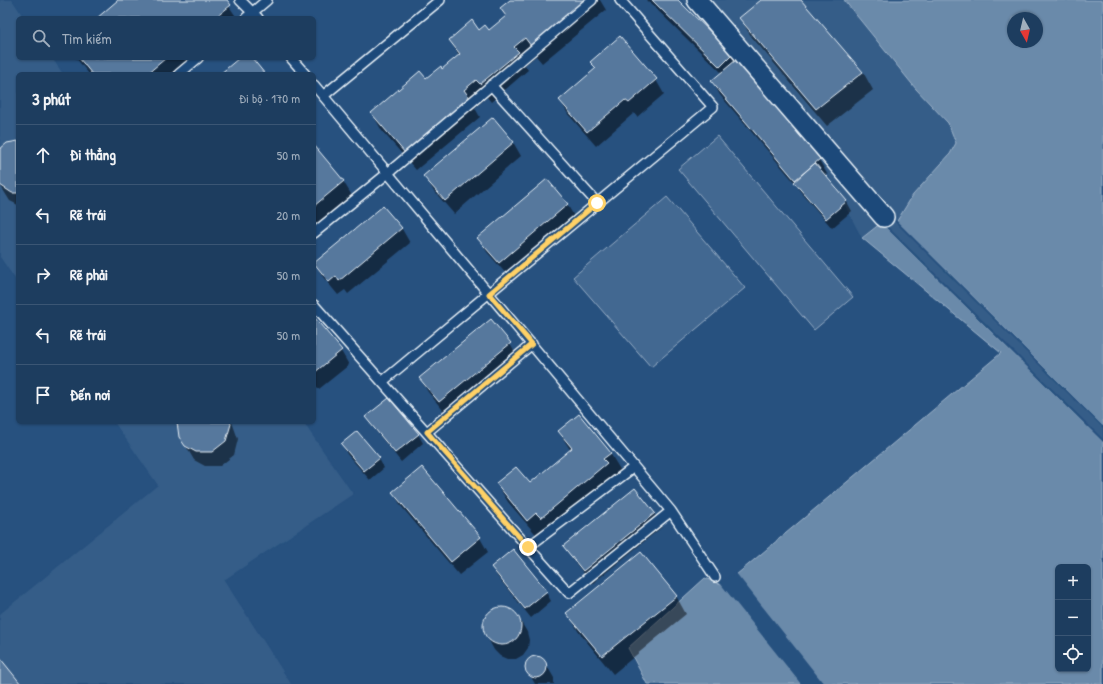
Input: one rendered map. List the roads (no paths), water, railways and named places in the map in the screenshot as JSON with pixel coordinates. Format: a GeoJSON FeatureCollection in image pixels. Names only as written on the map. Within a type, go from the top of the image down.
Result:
{"type":"FeatureCollection","features":[{"type":"Feature","properties":{"kind":"street"},"geometry":{"type":"LineString","coordinates":[[697,0],[884,217]]}},
{"type":"Feature","properties":{"kind":"lane"},"geometry":{"type":"LineString","coordinates":[[240,0],[252,16],[267,0]]}},
{"type":"Feature","properties":{"kind":"lane"},"geometry":{"type":"LineString","coordinates":[[324,96],[440,0]]}},
{"type":"Feature","properties":{"kind":"lane"},"geometry":{"type":"LineString","coordinates":[[316,231],[388,173],[592,0]]}},
{"type":"Feature","properties":{"kind":"lane"},"geometry":{"type":"LineString","coordinates":[[382,382],[713,107],[620,0]]}},
{"type":"Feature","properties":{"kind":"lane"},"geometry":{"type":"LineString","coordinates":[[181,72],[196,60]]}},
{"type":"Feature","properties":{"kind":"lane"},"geometry":{"type":"LineString","coordinates":[[293,60],[303,72]]}},
{"type":"Feature","properties":{"kind":"lane"},"geometry":{"type":"LineString","coordinates":[[491,86],[597,203]]}},
{"type":"Feature","properties":{"kind":"lane"},"geometry":{"type":"LineString","coordinates":[[316,87],[671,511],[716,577]]}},
{"type":"Feature","properties":{"kind":"lane"},"geometry":{"type":"LineString","coordinates":[[316,307],[569,593],[671,511]]}},
{"type":"Feature","properties":{"kind":"lane"},"geometry":{"type":"LineString","coordinates":[[427,432],[532,344]]}},
{"type":"Feature","properties":{"kind":"lane"},"geometry":{"type":"LineString","coordinates":[[528,547],[634,467]]}}]}
